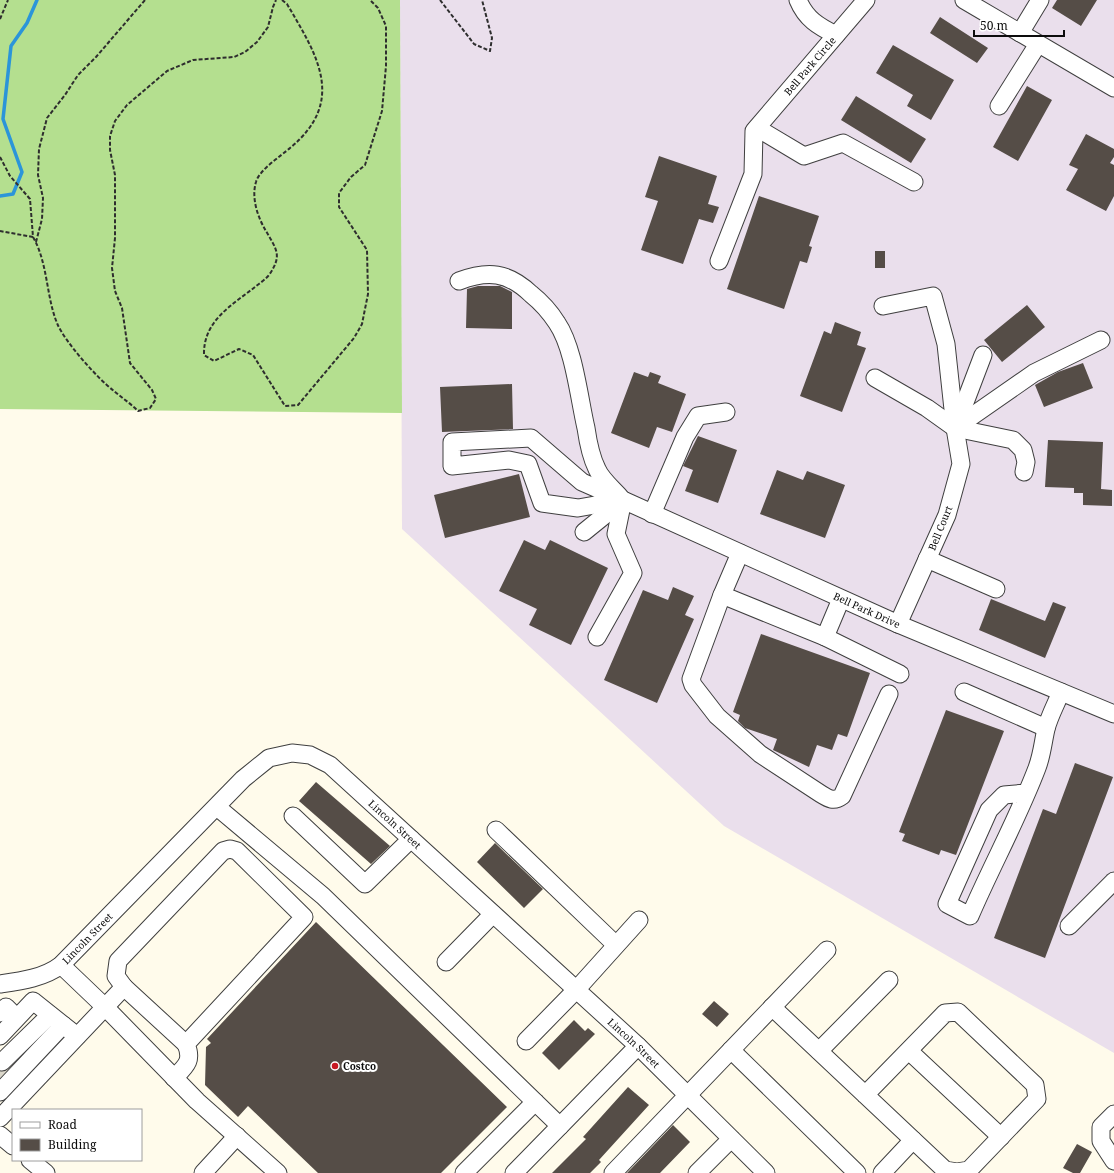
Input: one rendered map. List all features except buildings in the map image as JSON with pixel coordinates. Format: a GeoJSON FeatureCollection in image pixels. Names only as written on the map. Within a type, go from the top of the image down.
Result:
{"type":"FeatureCollection","features":[{"type":"Feature","properties":{"kind":"street"},"geometry":{"type":"LineString","coordinates":[[798,0],[803,12],[817,25],[836,35]]}},
{"type":"Feature","properties":{"kind":"street","name":"Bell Park Circle"},"geometry":{"type":"LineString","coordinates":[[755,130],[866,0]]}},
{"type":"Feature","properties":{"kind":"street"},"geometry":{"type":"LineString","coordinates":[[964,0],[1114,88]]}},
{"type":"Feature","properties":{"kind":"street"},"geometry":{"type":"LineString","coordinates":[[1020,33],[1040,0]]}},
{"type":"Feature","properties":{"kind":"street"},"geometry":{"type":"LineString","coordinates":[[999,106],[1038,44]]}},
{"type":"Feature","properties":{"kind":"street"},"geometry":{"type":"LineString","coordinates":[[719,261],[753,174],[755,130],[804,156],[843,143],[914,182]]}},
{"type":"Feature","properties":{"kind":"street"},"geometry":{"type":"LineString","coordinates":[[459,281],[472,276],[492,274],[510,278],[524,287],[540,302],[558,324],[570,351],[588,437],[597,470],[623,500]]}},
{"type":"Feature","properties":{"kind":"street","name":"Bell Court"},"geometry":{"type":"LineString","coordinates":[[883,306],[933,296],[946,344],[955,428],[961,464],[946,515],[898,624]]}},
{"type":"Feature","properties":{"kind":"street"},"geometry":{"type":"LineString","coordinates":[[955,428],[1034,373],[1101,340]]}},
{"type":"Feature","properties":{"kind":"street"},"geometry":{"type":"LineString","coordinates":[[955,428],[982,355]]}},
{"type":"Feature","properties":{"kind":"street"},"geometry":{"type":"LineString","coordinates":[[875,378],[927,408],[955,428],[1013,440],[1023,450],[1026,462],[1024,472]]}},
{"type":"Feature","properties":{"kind":"street"},"geometry":{"type":"LineString","coordinates":[[652,514],[685,437],[698,416],[726,412]]}},
{"type":"Feature","properties":{"kind":"street","name":"Bell Park Drive"},"geometry":{"type":"LineString","coordinates":[[623,500],[578,508],[542,503],[528,464],[509,460],[452,466],[452,442],[531,438],[582,482],[623,500],[841,599],[898,624],[1114,714]]}},
{"type":"Feature","properties":{"kind":"street"},"geometry":{"type":"LineString","coordinates":[[584,532],[623,500]]}},
{"type":"Feature","properties":{"kind":"street"},"geometry":{"type":"LineString","coordinates":[[597,637],[632,573],[616,534],[623,500]]}},
{"type":"Feature","properties":{"kind":"street"},"geometry":{"type":"LineString","coordinates":[[740,553],[722,595],[691,679],[693,685],[717,716],[760,754],[830,800],[837,800],[842,796],[889,694]]}},
{"type":"Feature","properties":{"kind":"street"},"geometry":{"type":"LineString","coordinates":[[927,559],[996,589]]}},
{"type":"Feature","properties":{"kind":"street"},"geometry":{"type":"LineString","coordinates":[[722,595],[825,636],[900,674]]}},
{"type":"Feature","properties":{"kind":"street"},"geometry":{"type":"LineString","coordinates":[[825,636],[841,599]]}},
{"type":"Feature","properties":{"kind":"street"},"geometry":{"type":"LineString","coordinates":[[964,692],[1046,728]]}},
{"type":"Feature","properties":{"kind":"street"},"geometry":{"type":"LineString","coordinates":[[1026,793],[1004,795],[989,810],[947,904],[970,916],[1026,793],[1042,753],[1046,728],[1061,692]]}},
{"type":"Feature","properties":{"kind":"street","name":"Lincoln Street"},"geometry":{"type":"LineString","coordinates":[[0,984],[26,980],[52,972],[61,965],[243,779],[269,758],[292,753],[310,755],[330,765],[638,1046],[730,1139],[766,1173]]}},
{"type":"Feature","properties":{"kind":"street"},"geometry":{"type":"LineString","coordinates":[[217,807],[323,896],[560,1126]]}},
{"type":"Feature","properties":{"kind":"street"},"geometry":{"type":"LineString","coordinates":[[293,816],[365,884],[411,839]]}},
{"type":"Feature","properties":{"kind":"street"},"geometry":{"type":"LineString","coordinates":[[496,830],[616,946]]}},
{"type":"Feature","properties":{"kind":"street"},"geometry":{"type":"LineString","coordinates":[[174,1078],[188,1064],[189,1053],[186,1044],[124,987],[116,976],[118,961],[223,850],[230,848],[237,851],[304,917]]}},
{"type":"Feature","properties":{"kind":"street"},"geometry":{"type":"LineString","coordinates":[[1069,926],[1114,881]]}},
{"type":"Feature","properties":{"kind":"street"},"geometry":{"type":"LineString","coordinates":[[186,1044],[323,896]]}},
{"type":"Feature","properties":{"kind":"street"},"geometry":{"type":"LineString","coordinates":[[446,962],[493,914]]}},
{"type":"Feature","properties":{"kind":"street"},"geometry":{"type":"LineString","coordinates":[[526,1041],[576,990],[639,920]]}},
{"type":"Feature","properties":{"kind":"street"},"geometry":{"type":"LineString","coordinates":[[613,1173],[827,950]]}},
{"type":"Feature","properties":{"kind":"street"},"geometry":{"type":"LineString","coordinates":[[61,965],[105,1006],[197,1102],[278,1173]]}},
{"type":"Feature","properties":{"kind":"street"},"geometry":{"type":"LineString","coordinates":[[819,1051],[889,980]]}},
{"type":"Feature","properties":{"kind":"street"},"geometry":{"type":"LineString","coordinates":[[0,1118],[124,987]]}},
{"type":"Feature","properties":{"kind":"street"},"geometry":{"type":"LineString","coordinates":[[0,1036],[9,1015],[33,1001],[77,1036]]}},
{"type":"Feature","properties":{"kind":"street"},"geometry":{"type":"LineString","coordinates":[[772,1007],[865,1095],[945,1170],[957,1172],[969,1170],[1037,1099],[1035,1085],[958,1012],[945,1013],[865,1095]]}},
{"type":"Feature","properties":{"kind":"street"},"geometry":{"type":"LineString","coordinates":[[4,1061],[53,1017]]}},
{"type":"Feature","properties":{"kind":"street"},"geometry":{"type":"LineString","coordinates":[[0,1092],[53,1017]]}},
{"type":"Feature","properties":{"kind":"street"},"geometry":{"type":"LineString","coordinates":[[514,1173],[638,1046]]}},
{"type":"Feature","properties":{"kind":"street"},"geometry":{"type":"LineString","coordinates":[[731,1050],[857,1173]]}},
{"type":"Feature","properties":{"kind":"street"},"geometry":{"type":"LineString","coordinates":[[909,1051],[1001,1137]]}},
{"type":"Feature","properties":{"kind":"street"},"geometry":{"type":"LineString","coordinates":[[464,1173],[535,1102]]}},
{"type":"Feature","properties":{"kind":"street"},"geometry":{"type":"LineString","coordinates":[[1114,1114],[1101,1127],[1101,1141],[1114,1161]]}},
{"type":"Feature","properties":{"kind":"street"},"geometry":{"type":"LineString","coordinates":[[0,1135],[12,1145]]}},
{"type":"Feature","properties":{"kind":"street"},"geometry":{"type":"LineString","coordinates":[[203,1173],[236,1136]]}},
{"type":"Feature","properties":{"kind":"street"},"geometry":{"type":"LineString","coordinates":[[697,1173],[730,1139]]}},
{"type":"Feature","properties":{"kind":"street"},"geometry":{"type":"LineString","coordinates":[[882,1173],[913,1140]]}},
{"type":"Feature","properties":{"kind":"street"},"geometry":{"type":"LineString","coordinates":[[31,1161],[46,1173]]}},
{"type":"Feature","properties":{"kind":"path"},"geometry":{"type":"LineString","coordinates":[[0,19],[8,0]]}},
{"type":"Feature","properties":{"kind":"path"},"geometry":{"type":"LineString","coordinates":[[36,243],[42,219],[43,205],[38,175],[39,149],[47,118],[78,75],[96,57],[145,0]]}},
{"type":"Feature","properties":{"kind":"path"},"geometry":{"type":"LineString","coordinates":[[0,157],[10,176],[30,200],[33,237],[46,276],[48,299],[57,325],[77,353],[114,391],[125,398],[138,410],[150,408],[156,399],[152,390],[130,363],[122,308],[115,291],[112,268],[115,238],[115,175],[110,150],[110,136],[115,121],[127,105],[167,71],[193,60],[234,57],[245,52],[257,42],[268,27],[272,7],[276,0]]}},
{"type":"Feature","properties":{"kind":"path"},"geometry":{"type":"LineString","coordinates":[[282,0],[287,4],[314,51],[324,91],[315,118],[300,140],[268,166],[256,181],[254,195],[257,212],[266,231],[276,245],[277,262],[268,276],[227,307],[213,324],[203,342],[204,356],[214,361],[239,349],[253,355],[285,406],[298,405],[354,338],[362,324],[365,313],[368,294],[367,250],[339,207],[339,193],[351,177],[365,165],[382,111],[386,66],[386,26],[378,8],[370,0]]}},
{"type":"Feature","properties":{"kind":"path"},"geometry":{"type":"LineString","coordinates":[[440,0],[474,44],[490,51],[492,38],[482,0]]}},
{"type":"Feature","properties":{"kind":"path"},"geometry":{"type":"LineString","coordinates":[[0,231],[33,237]]}},
{"type":"Feature","properties":{"kind":"shaded area"},"geometry":{"type":"Polygon","coordinates":[[[400,0],[1114,0],[1114,1053],[724,826],[402,529],[400,0]]]}},
{"type":"Feature","properties":{"kind":"green space"},"geometry":{"type":"Polygon","coordinates":[[[0,0],[400,0],[402,413],[0,409],[0,0]]]}},
{"type":"Feature","properties":{"kind":"waterway"},"geometry":{"type":"LineString","coordinates":[[0,196],[13,194],[22,172],[3,119],[11,46],[27,23],[37,0]]}},
{"type":"Feature","properties":{"kind":"tunnel"},"geometry":{"type":"LineString","coordinates":[[0,1079],[9,1070]]}},
{"type":"Feature","properties":{"kind":"place","name":"Costco"},"geometry":{"type":"Point","coordinates":[335,1066]}}]}
